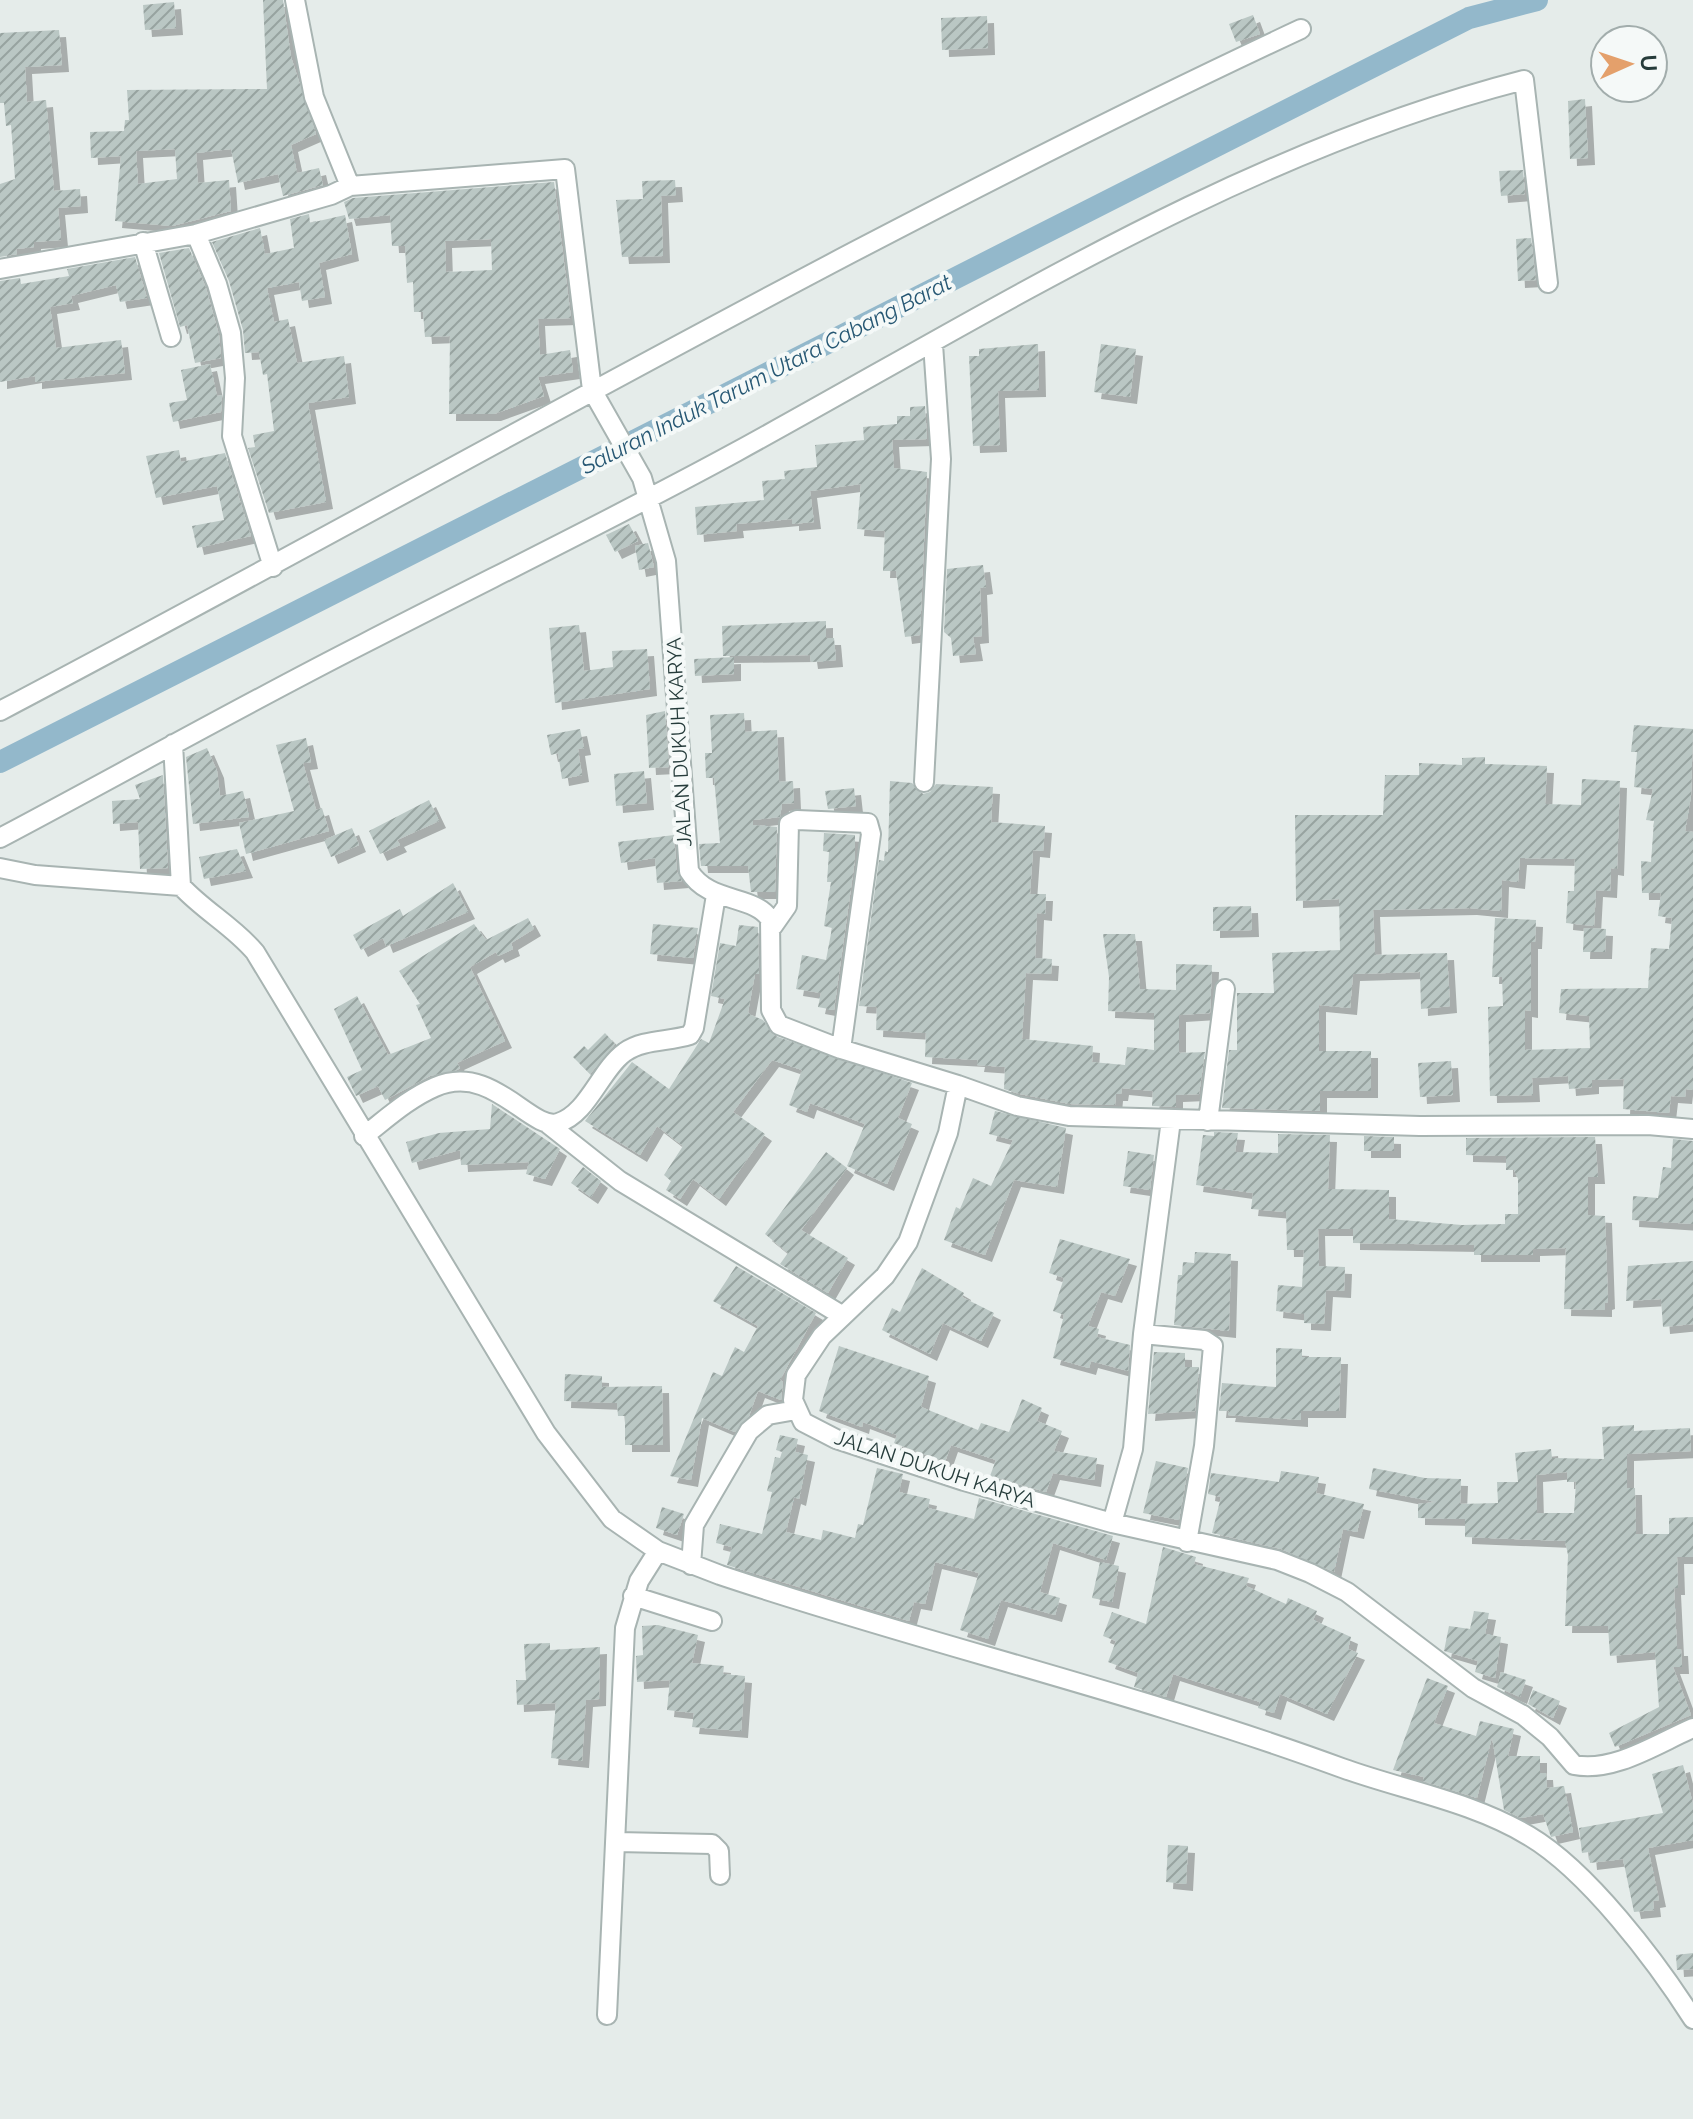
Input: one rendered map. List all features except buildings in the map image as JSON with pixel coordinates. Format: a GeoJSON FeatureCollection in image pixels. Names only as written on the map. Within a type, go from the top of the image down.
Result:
{"type":"FeatureCollection","features":[{"type":"Feature","properties":{"kind":"street"},"geometry":{"type":"LineString","coordinates":[[295,0],[314,97],[350,186]]}},
{"type":"Feature","properties":{"kind":"street"},"geometry":{"type":"LineString","coordinates":[[0,711],[596,398],[1138,105],[1301,29]]}},
{"type":"Feature","properties":{"kind":"street"},"geometry":{"type":"LineString","coordinates":[[0,838],[173,744],[650,499],[933,344],[1027,288],[1301,156],[1524,80],[1548,283]]}},
{"type":"Feature","properties":{"kind":"street"},"geometry":{"type":"LineString","coordinates":[[0,269],[196,234],[331,195],[350,186],[565,169],[596,398]]}},
{"type":"Feature","properties":{"kind":"street"},"geometry":{"type":"LineString","coordinates":[[196,234],[217,284],[231,333],[235,378],[232,436],[273,567]]}},
{"type":"Feature","properties":{"kind":"street"},"geometry":{"type":"LineString","coordinates":[[143,242],[171,337]]}},
{"type":"Feature","properties":{"kind":"street"},"geometry":{"type":"LineString","coordinates":[[924,782],[941,459],[933,344]]}},
{"type":"Feature","properties":{"kind":"street","name":"JALAN DUKUH KARYA"},"geometry":{"type":"LineString","coordinates":[[596,398],[642,478],[650,499],[671,596],[675,719],[687,867],[696,881],[716,895],[765,913],[773,926]]}},
{"type":"Feature","properties":{"kind":"street"},"geometry":{"type":"LineString","coordinates":[[173,744],[181,886],[195,902],[238,932],[255,952],[546,1433],[612,1519],[658,1551],[691,1565],[942,1643],[1209,1720],[1466,1808],[1527,1834],[1564,1860],[1622,1924],[1649,1955],[1693,2019]]}},
{"type":"Feature","properties":{"kind":"street"},"geometry":{"type":"LineString","coordinates":[[841,1049],[871,834],[868,823],[797,820],[789,824],[786,832],[788,902],[773,926],[772,1018],[779,1025],[841,1049],[1046,1112],[1208,1121],[1420,1126],[1648,1125],[1693,1129]]}},
{"type":"Feature","properties":{"kind":"street"},"geometry":{"type":"LineString","coordinates":[[0,868],[35,875],[181,886]]}},
{"type":"Feature","properties":{"kind":"street"},"geometry":{"type":"LineString","coordinates":[[548,1124],[570,1117],[603,1074],[625,1052],[641,1044],[690,1035],[716,895]]}},
{"type":"Feature","properties":{"kind":"street"},"geometry":{"type":"LineString","coordinates":[[1208,1121],[1225,989]]}},
{"type":"Feature","properties":{"kind":"street"},"geometry":{"type":"LineString","coordinates":[[364,1136],[435,1087],[456,1081],[473,1082],[493,1090],[548,1124],[620,1181],[843,1316]]}},
{"type":"Feature","properties":{"kind":"street"},"geometry":{"type":"LineString","coordinates":[[691,1565],[694,1525],[749,1431],[768,1415],[796,1410],[792,1389],[796,1375],[822,1336],[885,1276],[908,1242],[948,1133],[958,1085]]}},
{"type":"Feature","properties":{"kind":"street"},"geometry":{"type":"LineString","coordinates":[[1112,1523],[1133,1449],[1143,1334],[1171,1120]]}},
{"type":"Feature","properties":{"kind":"street"},"geometry":{"type":"LineString","coordinates":[[1143,1334],[1204,1340],[1213,1346],[1204,1446],[1187,1542]]}},
{"type":"Feature","properties":{"kind":"street","name":"JALAN DUKUH KARYA"},"geometry":{"type":"LineString","coordinates":[[796,1410],[803,1422],[836,1439],[1112,1523],[1277,1560],[1347,1592],[1473,1688],[1523,1715],[1550,1737],[1574,1765],[1591,1766],[1626,1758],[1693,1728]]}},
{"type":"Feature","properties":{"kind":"street"},"geometry":{"type":"LineString","coordinates":[[607,2015],[625,1628],[633,1596],[658,1551]]}},
{"type":"Feature","properties":{"kind":"street"},"geometry":{"type":"LineString","coordinates":[[633,1596],[712,1621]]}},
{"type":"Feature","properties":{"kind":"street"},"geometry":{"type":"LineString","coordinates":[[617,1842],[712,1844],[719,1851],[720,1875]]}},
{"type":"Feature","properties":{"kind":"waterway","name":"Saluran Induk Tarum Utara Cabang Barat"},"geometry":{"type":"LineString","coordinates":[[0,762],[1469,18],[1537,0]]}}]}
